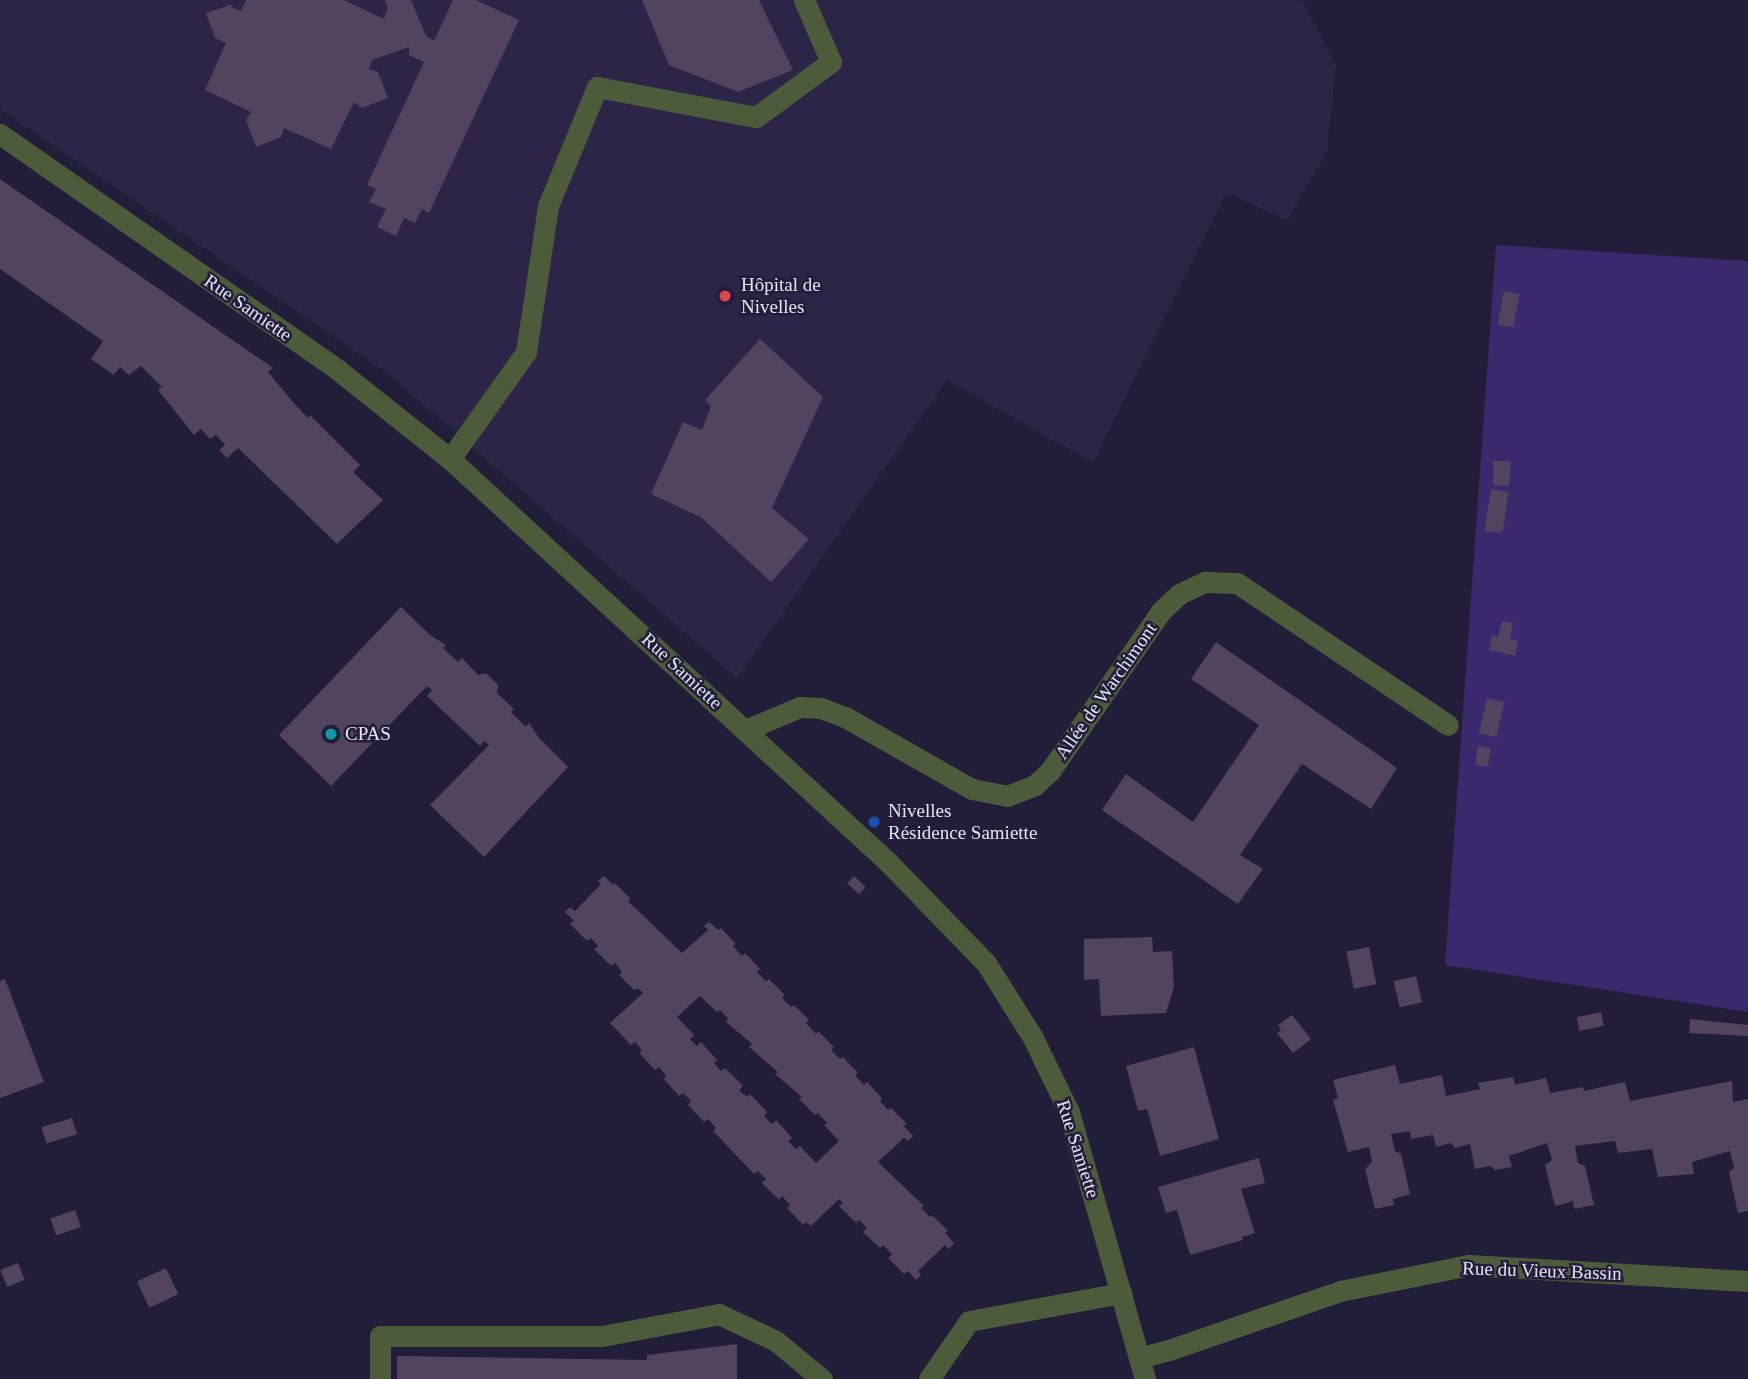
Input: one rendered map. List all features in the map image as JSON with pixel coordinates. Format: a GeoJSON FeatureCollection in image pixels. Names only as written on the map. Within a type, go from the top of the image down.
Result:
{"type":"FeatureCollection","features":[{"type":"Feature","properties":{"kind":"street"},"geometry":{"type":"LineString","coordinates":[[450,459],[526,352],[548,206],[597,87],[756,117],[831,62],[804,0]]}},
{"type":"Feature","properties":{"kind":"street","name":"Rue Samiette"},"geometry":{"type":"LineString","coordinates":[[0,134],[338,370],[450,459],[888,862],[986,963],[1033,1038],[1069,1112],[1145,1379]]}},
{"type":"Feature","properties":{"kind":"street","name":"Allée de Warchimont"},"geometry":{"type":"LineString","coordinates":[[745,730],[800,707],[821,708],[845,716],[972,789],[1007,796],[1035,785],[1050,771],[1161,611],[1178,594],[1205,582],[1237,583],[1448,725]]}},
{"type":"Feature","properties":{"kind":"street","name":"Rue du Vieux Bassin"},"geometry":{"type":"LineString","coordinates":[[1139,1358],[1340,1291],[1469,1265],[1748,1281]]}},
{"type":"Feature","properties":{"kind":"street"},"geometry":{"type":"LineString","coordinates":[[929,1379],[969,1321],[1121,1293]]}},
{"type":"Feature","properties":{"kind":"street"},"geometry":{"type":"LineString","coordinates":[[380,1379],[380,1336],[602,1336],[719,1314],[776,1341],[822,1379]]}},
{"type":"Feature","properties":{"kind":"shaded area","name":"Hôpital de Nivelles"},"geometry":{"type":"Polygon","coordinates":[[[0,0],[1302,0],[1336,65],[1327,151],[1287,220],[1226,193],[1093,463],[947,380],[737,678],[386,372],[0,109],[0,0]]]}},
{"type":"Feature","properties":{"kind":"shaded area"},"geometry":{"type":"Polygon","coordinates":[[[1496,245],[1748,261],[1748,1012],[1445,965],[1496,245]]]}},
{"type":"Feature","properties":{"kind":"building"},"geometry":{"type":"Polygon","coordinates":[[[246,0],[344,0],[384,19],[388,8],[385,0],[411,0],[426,36],[434,41],[453,0],[476,0],[519,20],[429,213],[422,209],[415,223],[404,218],[396,236],[377,227],[386,209],[369,202],[376,189],[367,185],[424,62],[409,55],[409,47],[372,60],[369,69],[378,72],[388,98],[362,108],[354,102],[331,149],[284,128],[281,137],[256,147],[246,120],[251,112],[205,90],[226,43],[215,38],[206,13],[233,4],[231,7],[241,11],[246,0]]]}},
{"type":"Feature","properties":{"kind":"building"},"geometry":{"type":"Polygon","coordinates":[[[642,0],[759,0],[793,70],[738,92],[669,65],[642,0]]]}},
{"type":"Feature","properties":{"kind":"building"},"geometry":{"type":"Polygon","coordinates":[[[0,179],[273,368],[268,372],[292,401],[308,418],[310,415],[360,465],[353,472],[383,500],[337,544],[238,448],[227,458],[219,450],[225,445],[216,435],[210,439],[201,429],[194,435],[158,390],[162,387],[141,366],[129,375],[120,367],[114,375],[91,359],[103,341],[0,269],[0,179]]]}},
{"type":"Feature","properties":{"kind":"building"},"geometry":{"type":"Polygon","coordinates":[[[1504,291],[1520,294],[1513,327],[1498,324],[1504,291]]]}},
{"type":"Feature","properties":{"kind":"building"},"geometry":{"type":"Polygon","coordinates":[[[760,339],[823,397],[772,508],[809,539],[771,582],[702,518],[651,494],[683,422],[702,430],[711,406],[705,400],[760,339]]]}},
{"type":"Feature","properties":{"kind":"building"},"geometry":{"type":"Polygon","coordinates":[[[1493,461],[1511,461],[1509,486],[1493,485],[1493,461]]]}},
{"type":"Feature","properties":{"kind":"building"},"geometry":{"type":"Polygon","coordinates":[[[1491,489],[1509,492],[1502,533],[1484,530],[1491,489]]]}},
{"type":"Feature","properties":{"kind":"building","name":"CPAS"},"geometry":{"type":"Polygon","coordinates":[[[401,607],[430,635],[446,645],[443,648],[458,662],[462,658],[478,675],[486,673],[498,685],[497,693],[514,709],[511,712],[526,727],[529,723],[539,738],[568,767],[484,857],[430,805],[489,745],[484,741],[480,746],[427,696],[432,690],[427,686],[331,786],[279,735],[401,607]]]}},
{"type":"Feature","properties":{"kind":"building"},"geometry":{"type":"Polygon","coordinates":[[[1502,621],[1513,623],[1510,639],[1518,641],[1515,656],[1489,650],[1492,636],[1498,637],[1502,621]]]}},
{"type":"Feature","properties":{"kind":"building"},"geometry":{"type":"Polygon","coordinates":[[[1216,642],[1397,768],[1371,809],[1302,764],[1240,855],[1263,869],[1238,904],[1102,810],[1126,774],[1193,822],[1259,725],[1191,679],[1216,642]]]}},
{"type":"Feature","properties":{"kind":"building"},"geometry":{"type":"Polygon","coordinates":[[[1487,698],[1505,702],[1496,737],[1479,733],[1487,698]]]}},
{"type":"Feature","properties":{"kind":"building"},"geometry":{"type":"Polygon","coordinates":[[[1478,746],[1491,748],[1488,767],[1475,765],[1478,746]]]}},
{"type":"Feature","properties":{"kind":"building"},"geometry":{"type":"Polygon","coordinates":[[[604,876],[613,885],[615,883],[630,898],[628,901],[682,953],[708,930],[704,926],[709,922],[718,930],[721,928],[736,944],[733,946],[742,956],[745,953],[760,969],[757,972],[766,981],[769,979],[785,995],[782,998],[791,1007],[794,1005],[809,1020],[806,1023],[816,1034],[818,1031],[834,1047],[831,1050],[840,1059],[843,1057],[858,1073],[855,1075],[864,1085],[867,1082],[882,1098],[880,1101],[888,1110],[891,1108],[907,1124],[904,1126],[913,1136],[908,1141],[904,1138],[878,1162],[924,1206],[921,1208],[930,1217],[932,1215],[948,1231],[945,1233],[954,1243],[949,1249],[945,1245],[918,1271],[921,1275],[916,1280],[908,1271],[904,1274],[888,1258],[892,1254],[883,1245],[880,1248],[863,1232],[867,1228],[859,1220],[856,1223],[839,1206],[843,1203],[839,1199],[811,1226],[806,1222],[803,1225],[787,1208],[790,1205],[782,1196],[779,1200],[762,1183],[766,1179],[758,1171],[754,1174],[713,1131],[716,1128],[708,1119],[704,1122],[688,1105],[691,1101],[683,1093],[679,1096],[664,1079],[666,1076],[659,1067],[655,1070],[639,1053],[642,1050],[635,1042],[631,1045],[610,1023],[643,993],[638,988],[634,990],[619,975],[622,972],[615,963],[611,966],[594,949],[598,946],[591,938],[587,941],[570,924],[574,921],[565,912],[570,907],[575,911],[601,884],[598,881],[604,876]],[[700,996],[677,1017],[694,1035],[690,1039],[697,1046],[701,1042],[717,1060],[714,1063],[721,1071],[725,1068],[743,1086],[739,1090],[747,1097],[750,1094],[767,1112],[764,1116],[772,1124],[776,1120],[792,1138],[788,1141],[796,1149],[800,1146],[816,1163],[839,1141],[824,1125],[827,1123],[818,1113],[815,1115],[799,1099],[802,1097],[775,1074],[778,1072],[749,1047],[752,1044],[726,1022],[728,1019],[720,1010],[717,1012],[700,996]]]}},
{"type":"Feature","properties":{"kind":"building"},"geometry":{"type":"Polygon","coordinates":[[[854,876],[866,887],[859,894],[847,883],[854,876]]]}},
{"type":"Feature","properties":{"kind":"building"},"geometry":{"type":"Polygon","coordinates":[[[1152,937],[1153,952],[1172,951],[1174,987],[1166,1013],[1101,1016],[1099,979],[1084,980],[1084,939],[1152,937]]]}},
{"type":"Feature","properties":{"kind":"building"},"geometry":{"type":"Polygon","coordinates":[[[1369,947],[1376,984],[1354,989],[1346,951],[1369,947]]]}},
{"type":"Feature","properties":{"kind":"building"},"geometry":{"type":"Polygon","coordinates":[[[1416,976],[1422,1002],[1400,1007],[1394,981],[1416,976]]]}},
{"type":"Feature","properties":{"kind":"building"},"geometry":{"type":"Polygon","coordinates":[[[5,979],[44,1082],[0,1098],[0,981],[5,979]]]}},
{"type":"Feature","properties":{"kind":"building"},"geometry":{"type":"Polygon","coordinates":[[[1601,1012],[1604,1026],[1579,1031],[1577,1017],[1601,1012]]]}},
{"type":"Feature","properties":{"kind":"building"},"geometry":{"type":"Polygon","coordinates":[[[1292,1015],[1311,1039],[1293,1053],[1277,1033],[1281,1030],[1278,1025],[1292,1015]]]}},
{"type":"Feature","properties":{"kind":"building"},"geometry":{"type":"Polygon","coordinates":[[[1690,1019],[1748,1025],[1748,1036],[1689,1033],[1690,1019]]]}},
{"type":"Feature","properties":{"kind":"building"},"geometry":{"type":"Polygon","coordinates":[[[1194,1047],[1219,1139],[1160,1156],[1147,1109],[1138,1111],[1126,1066],[1194,1047]]]}},
{"type":"Feature","properties":{"kind":"building"},"geometry":{"type":"Polygon","coordinates":[[[1395,1065],[1400,1084],[1442,1075],[1446,1096],[1480,1089],[1478,1083],[1513,1077],[1515,1085],[1546,1078],[1550,1093],[1583,1087],[1584,1091],[1625,1082],[1630,1101],[1732,1081],[1733,1102],[1748,1099],[1748,1211],[1738,1213],[1729,1172],[1734,1168],[1730,1151],[1692,1162],[1694,1174],[1658,1177],[1652,1149],[1618,1153],[1615,1141],[1575,1146],[1578,1163],[1585,1166],[1594,1205],[1574,1209],[1573,1201],[1555,1206],[1545,1165],[1552,1160],[1547,1143],[1509,1156],[1512,1167],[1495,1170],[1491,1166],[1475,1169],[1470,1144],[1455,1148],[1451,1143],[1436,1147],[1433,1135],[1411,1139],[1410,1131],[1391,1134],[1395,1151],[1401,1154],[1410,1194],[1393,1199],[1394,1205],[1375,1209],[1365,1169],[1372,1162],[1369,1147],[1348,1152],[1333,1100],[1338,1098],[1333,1080],[1395,1065]]]}},
{"type":"Feature","properties":{"kind":"building"},"geometry":{"type":"Polygon","coordinates":[[[72,1118],[77,1134],[46,1144],[41,1127],[72,1118]]]}},
{"type":"Feature","properties":{"kind":"building"},"geometry":{"type":"Polygon","coordinates":[[[1259,1158],[1265,1183],[1241,1189],[1255,1233],[1242,1237],[1243,1240],[1190,1255],[1177,1210],[1166,1213],[1158,1187],[1259,1158]]]}},
{"type":"Feature","properties":{"kind":"building"},"geometry":{"type":"Polygon","coordinates":[[[75,1210],[81,1227],[56,1235],[50,1218],[75,1210]]]}},
{"type":"Feature","properties":{"kind":"building"},"geometry":{"type":"Polygon","coordinates":[[[18,1263],[25,1280],[7,1287],[0,1270],[18,1263]]]}},
{"type":"Feature","properties":{"kind":"building"},"geometry":{"type":"Polygon","coordinates":[[[166,1268],[178,1294],[149,1308],[137,1282],[166,1268]]]}},
{"type":"Feature","properties":{"kind":"building"},"geometry":{"type":"Polygon","coordinates":[[[737,1344],[737,1379],[397,1379],[397,1356],[647,1360],[647,1355],[737,1344]]]}},
{"type":"Feature","properties":{"kind":"place","name":"Hôpital de Nivelles"},"geometry":{"type":"Point","coordinates":[725,296]}},
{"type":"Feature","properties":{"kind":"place","name":"CPAS"},"geometry":{"type":"Point","coordinates":[331,734]}},
{"type":"Feature","properties":{"kind":"place","name":"Nivelles Résidence Samiette"},"geometry":{"type":"Point","coordinates":[874,822]}}]}
